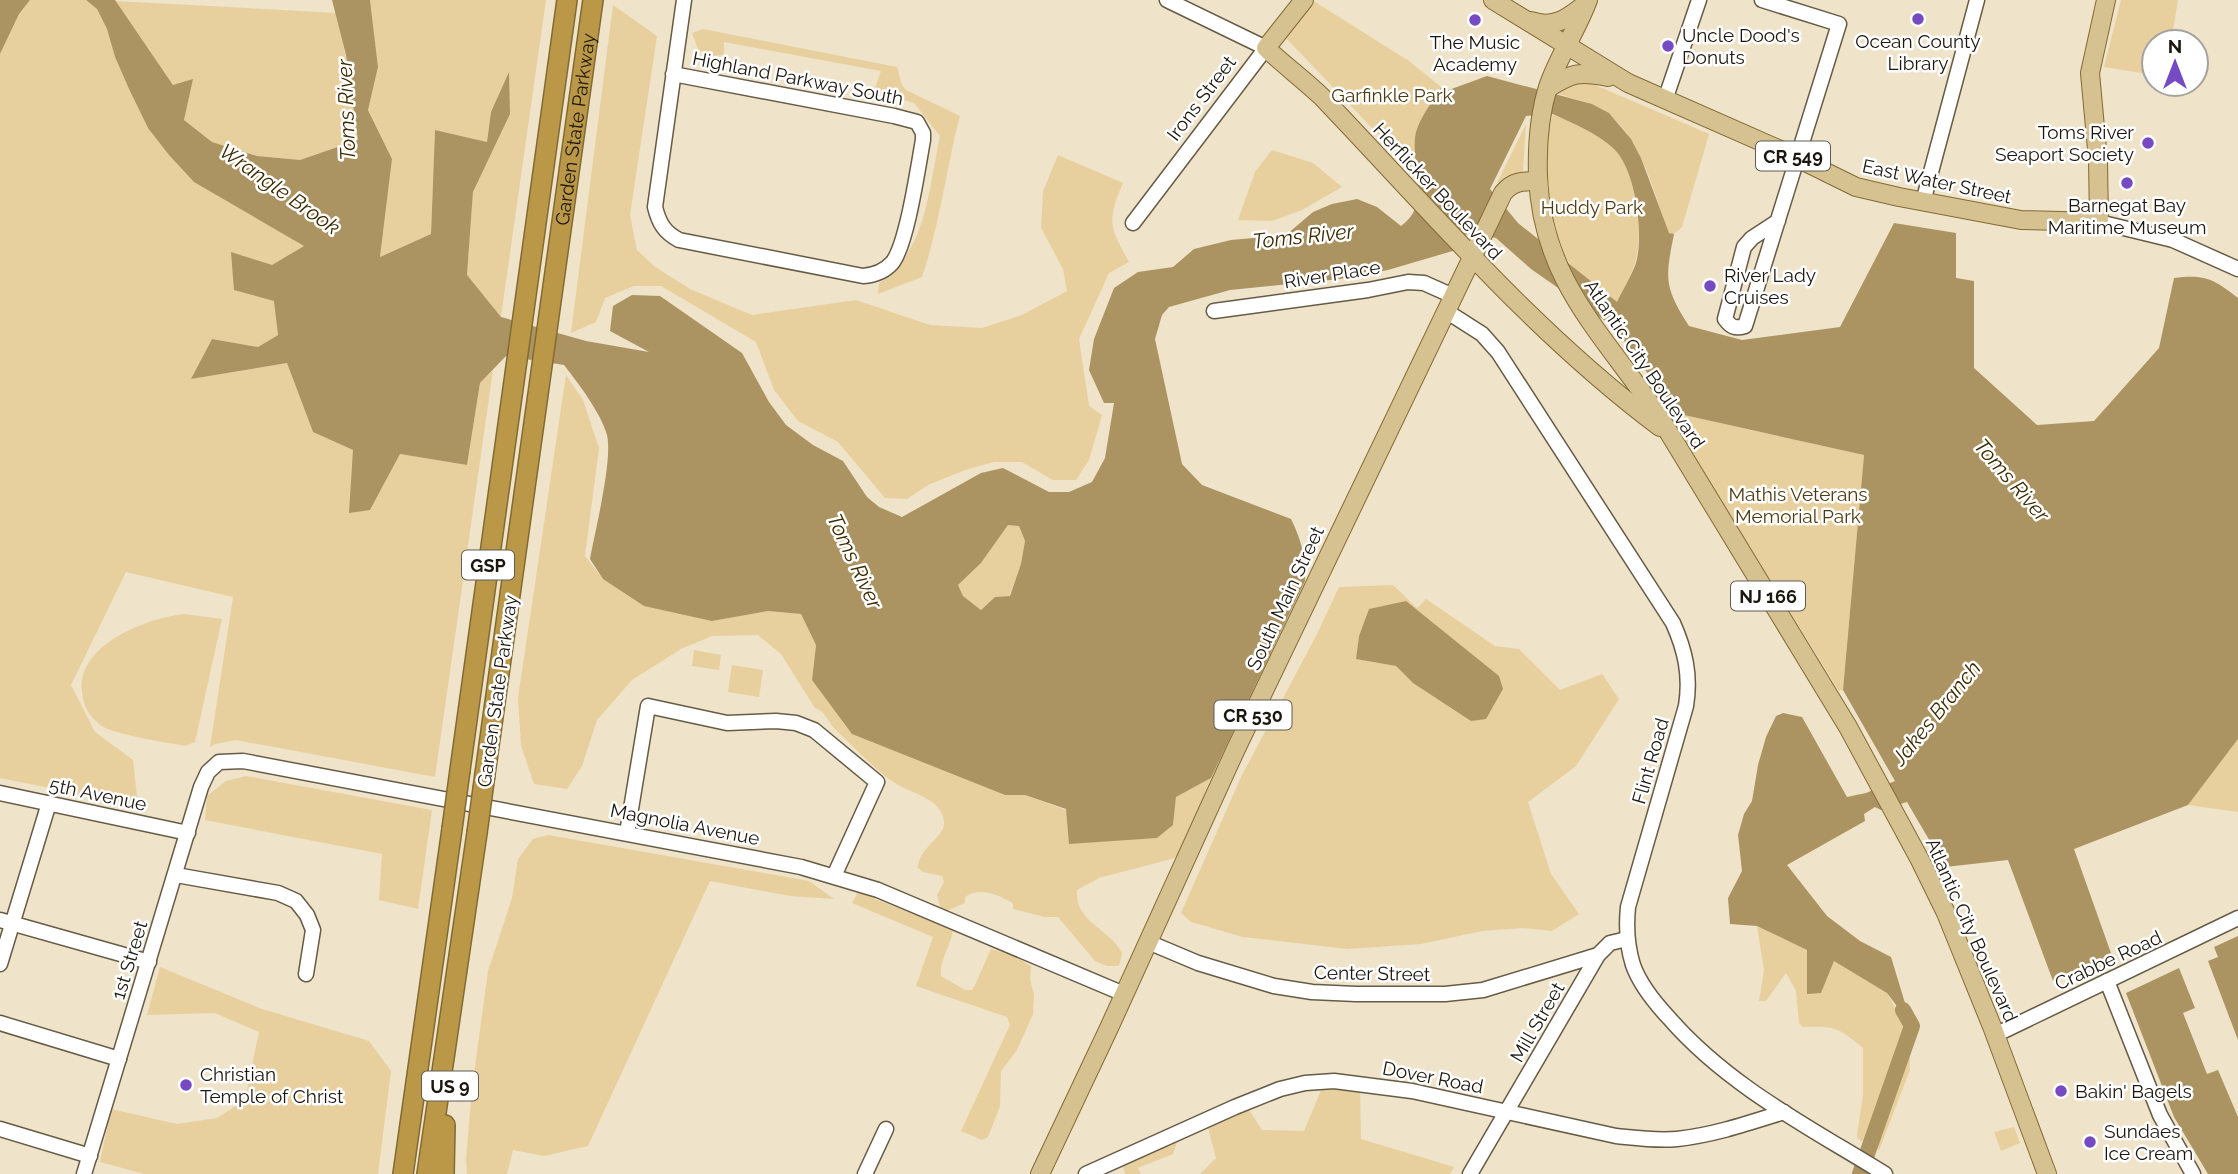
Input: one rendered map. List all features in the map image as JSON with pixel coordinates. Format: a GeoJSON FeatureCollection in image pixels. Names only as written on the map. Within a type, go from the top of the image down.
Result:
{"type":"FeatureCollection","features":[{"type":"Feature","properties":{"kind":"highway","name":"Garden State Parkway"},"geometry":{"type":"LineString","coordinates":[[403,1174],[566,3]]}},
{"type":"Feature","properties":{"kind":"highway","name":"Garden State Parkway"},"geometry":{"type":"LineString","coordinates":[[428,1174],[592,5]]}},
{"type":"Feature","properties":{"kind":"highway","name":"US 9"},"geometry":{"type":"LineString","coordinates":[[444,1174],[447,1108],[457,1027],[454,999]]}},
{"type":"Feature","properties":{"kind":"main road","name":"Irons Street"},"geometry":{"type":"LineString","coordinates":[[1266,48],[1304,0]]}},
{"type":"Feature","properties":{"kind":"main road","name":"East Water Street"},"geometry":{"type":"LineString","coordinates":[[1493,0],[1628,83],[1856,187],[2021,220],[2099,222]]}},
{"type":"Feature","properties":{"kind":"main road"},"geometry":{"type":"LineString","coordinates":[[2099,222],[2098,160],[2090,73],[2106,0]]}},
{"type":"Feature","properties":{"kind":"main road"},"geometry":{"type":"LineString","coordinates":[[1518,16],[1539,24],[1558,23],[1588,1]]}},
{"type":"Feature","properties":{"kind":"main road","name":"NJ 166"},"geometry":{"type":"LineString","coordinates":[[1567,47],[1588,1]]}},
{"type":"Feature","properties":{"kind":"main road","name":"Atlantic City Boulevard"},"geometry":{"type":"LineString","coordinates":[[1567,47],[1548,88],[1540,117],[1537,149],[1538,181],[1545,230],[1560,270],[1582,311],[1632,376],[1660,418],[1753,570],[1900,822],[1946,913],[2047,1174]]}},
{"type":"Feature","properties":{"kind":"main road","name":"Herflicker Boulevard"},"geometry":{"type":"LineString","coordinates":[[1266,48],[1320,96],[1405,188],[1471,249],[1570,352],[1667,432]]}},
{"type":"Feature","properties":{"kind":"main road"},"geometry":{"type":"LineString","coordinates":[[1548,88],[1564,76],[1576,73],[1589,73],[1628,83]]}},
{"type":"Feature","properties":{"kind":"main road","name":"South Main Street"},"geometry":{"type":"LineString","coordinates":[[1040,1174],[1235,751],[1450,303],[1471,249],[1510,185],[1521,181],[1538,181]]}},
{"type":"Feature","properties":{"kind":"street","name":"Highland Parkway South"},"geometry":{"type":"LineString","coordinates":[[673,74],[917,122],[923,133],[902,242],[894,260],[885,270],[872,275],[852,274],[679,240],[666,232],[660,224],[656,207],[673,74],[684,0]]}},
{"type":"Feature","properties":{"kind":"street","name":"Herflicker Boulevard"},"geometry":{"type":"LineString","coordinates":[[1167,0],[1266,48]]}},
{"type":"Feature","properties":{"kind":"street"},"geometry":{"type":"LineString","coordinates":[[1665,100],[1699,0]]}},
{"type":"Feature","properties":{"kind":"street"},"geometry":{"type":"LineString","coordinates":[[1762,0],[1839,24],[1798,159],[1745,326],[1731,327],[1725,319],[1744,247],[1752,238],[1778,221]]}},
{"type":"Feature","properties":{"kind":"street"},"geometry":{"type":"LineString","coordinates":[[1923,202],[1977,0]]}},
{"type":"Feature","properties":{"kind":"street","name":"Irons Street"},"geometry":{"type":"LineString","coordinates":[[1133,223],[1266,48]]}},
{"type":"Feature","properties":{"kind":"street","name":"East Water Street"},"geometry":{"type":"LineString","coordinates":[[2099,222],[2173,240],[2238,268]]}},
{"type":"Feature","properties":{"kind":"street","name":"River Place"},"geometry":{"type":"LineString","coordinates":[[1214,311],[1408,282],[1424,282],[1450,303]]}},
{"type":"Feature","properties":{"kind":"street","name":"Flint Road"},"geometry":{"type":"LineString","coordinates":[[1450,303],[1497,352],[1673,623],[1682,643],[1688,676],[1686,706],[1632,889],[1626,922],[1634,967],[1646,989],[1684,1036],[1737,1081],[1879,1170]]}},
{"type":"Feature","properties":{"kind":"street"},"geometry":{"type":"LineString","coordinates":[[626,833],[648,706],[727,723],[796,723],[814,730],[877,782],[834,876]]}},
{"type":"Feature","properties":{"kind":"street","name":"Magnolia Avenue"},"geometry":{"type":"LineString","coordinates":[[219,762],[243,761],[789,864],[878,890],[1124,994]]}},
{"type":"Feature","properties":{"kind":"street","name":"1st Street"},"geometry":{"type":"LineString","coordinates":[[84,1174],[201,787],[208,772],[219,762]]}},
{"type":"Feature","properties":{"kind":"street","name":"5th Avenue"},"geometry":{"type":"LineString","coordinates":[[0,793],[188,834]]}},
{"type":"Feature","properties":{"kind":"street"},"geometry":{"type":"LineString","coordinates":[[0,964],[6,922],[49,803]]}},
{"type":"Feature","properties":{"kind":"street"},"geometry":{"type":"LineString","coordinates":[[176,875],[278,893],[296,901],[307,915],[313,930],[306,974]]}},
{"type":"Feature","properties":{"kind":"street","name":"Crabbe Road"},"geometry":{"type":"LineString","coordinates":[[1995,1035],[2238,918]]}},
{"type":"Feature","properties":{"kind":"street"},"geometry":{"type":"LineString","coordinates":[[6,922],[149,962]]}},
{"type":"Feature","properties":{"kind":"street"},"geometry":{"type":"LineString","coordinates":[[1598,955],[1610,943],[1627,939]]}},
{"type":"Feature","properties":{"kind":"street","name":"Center Street"},"geometry":{"type":"LineString","coordinates":[[1147,942],[1198,963],[1274,986],[1312,992],[1356,994],[1446,994],[1483,989],[1598,955]]}},
{"type":"Feature","properties":{"kind":"street","name":"Mill Street"},"geometry":{"type":"LineString","coordinates":[[1470,1174],[1598,955]]}},
{"type":"Feature","properties":{"kind":"street"},"geometry":{"type":"LineString","coordinates":[[2107,981],[2160,1115],[2193,1174]]}},
{"type":"Feature","properties":{"kind":"street"},"geometry":{"type":"LineString","coordinates":[[0,1023],[119,1059]]}},
{"type":"Feature","properties":{"kind":"street","name":"Dover Road"},"geometry":{"type":"LineString","coordinates":[[1086,1174],[1235,1107],[1280,1089],[1306,1083],[1334,1081],[1365,1084],[1507,1111],[1616,1136],[1647,1139],[1704,1135],[1784,1112]]}},
{"type":"Feature","properties":{"kind":"street"},"geometry":{"type":"LineString","coordinates":[[0,1129],[90,1156]]}},
{"type":"Feature","properties":{"kind":"street"},"geometry":{"type":"LineString","coordinates":[[865,1174],[886,1129]]}},
{"type":"Feature","properties":{"kind":"green space"},"geometry":{"type":"Polygon","coordinates":[[[30,0],[86,0],[97,9],[107,29],[115,57],[148,128],[254,215],[304,246],[272,266],[278,335],[258,347],[212,339],[192,379],[287,363],[313,432],[353,450],[370,510],[400,454],[467,465],[480,383],[493,370],[435,777],[236,740],[210,747],[233,597],[126,572],[71,685],[95,732],[133,760],[138,806],[0,778],[0,54],[19,14],[30,0]]]}},
{"type":"Feature","properties":{"kind":"green space"},"geometry":{"type":"Polygon","coordinates":[[[370,0],[546,0],[501,317],[467,276],[473,192],[510,114],[491,112],[487,142],[435,130],[431,234],[380,257],[392,159],[368,109],[378,67],[370,0]]]}},
{"type":"Feature","properties":{"kind":"green space","name":"Garfinkle Park"},"geometry":{"type":"Polygon","coordinates":[[[1312,0],[1409,61],[1446,91],[1415,135],[1417,175],[1285,37],[1312,0]]]}},
{"type":"Feature","properties":{"kind":"green space"},"geometry":{"type":"Polygon","coordinates":[[[2121,0],[2178,0],[2173,28],[2140,28],[2140,73],[2104,67],[2121,0]]]}},
{"type":"Feature","properties":{"kind":"green space"},"geometry":{"type":"Polygon","coordinates":[[[115,1],[337,13],[352,89],[358,140],[300,160],[257,156],[212,142],[184,120],[192,80],[174,86],[115,1]]]}},
{"type":"Feature","properties":{"kind":"green space"},"geometry":{"type":"Polygon","coordinates":[[[613,5],[657,36],[630,215],[637,250],[654,266],[690,289],[752,315],[856,300],[930,325],[982,328],[1022,315],[1067,291],[1063,269],[1041,228],[1043,191],[1058,155],[1123,183],[1114,206],[1112,223],[1117,240],[1129,262],[1109,273],[1079,339],[1089,406],[1102,415],[1089,460],[1076,480],[1053,480],[1022,462],[994,462],[928,485],[907,499],[885,498],[838,442],[798,421],[774,390],[756,342],[661,286],[634,286],[605,298],[596,322],[571,333],[613,5]]]}},
{"type":"Feature","properties":{"kind":"green space"},"geometry":{"type":"Polygon","coordinates":[[[703,29],[897,67],[906,90],[960,116],[934,237],[922,277],[878,294],[879,283],[895,270],[916,237],[928,197],[940,136],[914,103],[874,91],[881,71],[724,42],[724,55],[710,56],[698,49],[692,33],[703,29]]]}},
{"type":"Feature","properties":{"kind":"green space","name":"Huddy Park"},"geometry":{"type":"Polygon","coordinates":[[[1586,81],[1709,134],[1682,227],[1674,234],[1669,234],[1639,154],[1621,126],[1598,107],[1559,94],[1563,86],[1586,81]]]}},
{"type":"Feature","properties":{"kind":"green space","name":"Huddy Park"},"geometry":{"type":"Polygon","coordinates":[[[1553,114],[1607,143],[1622,159],[1628,172],[1636,203],[1638,251],[1617,303],[1571,265],[1555,233],[1547,192],[1546,170],[1546,149],[1553,114]]]}},
{"type":"Feature","properties":{"kind":"green space"},"geometry":{"type":"Polygon","coordinates":[[[1526,124],[1523,172],[1497,183],[1526,124]]]}},
{"type":"Feature","properties":{"kind":"green space"},"geometry":{"type":"Polygon","coordinates":[[[1272,150],[1313,163],[1342,187],[1302,210],[1272,221],[1238,220],[1255,172],[1272,150]]]}},
{"type":"Feature","properties":{"kind":"green space"},"geometry":{"type":"Polygon","coordinates":[[[566,375],[583,400],[599,448],[585,556],[603,579],[712,621],[768,611],[801,614],[816,645],[812,680],[943,769],[1005,795],[1025,795],[1066,810],[1173,824],[1176,797],[1211,778],[1183,847],[1175,858],[1099,878],[1077,890],[1081,910],[1122,953],[1119,966],[1107,966],[1095,961],[1058,917],[1045,917],[1013,909],[1013,903],[995,895],[976,892],[965,897],[965,903],[946,911],[940,907],[937,895],[944,882],[942,876],[923,872],[918,868],[922,854],[943,828],[942,814],[938,807],[892,781],[863,757],[822,712],[815,708],[781,654],[758,635],[712,636],[681,649],[632,680],[597,720],[582,766],[567,789],[534,784],[521,745],[518,698],[566,375]]]}},
{"type":"Feature","properties":{"kind":"green space","name":"Mathis Veterans Memorial Park"},"geometry":{"type":"Polygon","coordinates":[[[1684,415],[1864,455],[1843,690],[1839,691],[1673,422],[1684,415]]]}},
{"type":"Feature","properties":{"kind":"green space"},"geometry":{"type":"Polygon","coordinates":[[[1008,525],[1019,526],[1025,541],[1022,564],[1009,596],[995,597],[981,610],[963,596],[958,585],[981,563],[1008,525]]]}},
{"type":"Feature","properties":{"kind":"green space"},"geometry":{"type":"Polygon","coordinates":[[[1393,585],[1417,608],[1426,599],[1495,646],[1519,649],[1560,690],[1602,674],[1619,699],[1576,766],[1528,802],[1551,874],[1579,914],[1552,931],[1523,928],[1482,931],[1421,944],[1347,949],[1243,937],[1191,922],[1181,913],[1241,777],[1339,587],[1393,585]],[[1369,609],[1359,636],[1356,659],[1396,666],[1413,683],[1369,609]]]}},
{"type":"Feature","properties":{"kind":"green space"},"geometry":{"type":"Polygon","coordinates":[[[184,614],[222,619],[195,742],[185,746],[141,738],[108,729],[97,723],[87,711],[82,691],[83,674],[91,660],[118,636],[152,621],[184,614]]]}},
{"type":"Feature","properties":{"kind":"green space"},"geometry":{"type":"Polygon","coordinates":[[[694,650],[721,655],[719,670],[692,666],[694,650]]]}},
{"type":"Feature","properties":{"kind":"green space"},"geometry":{"type":"Polygon","coordinates":[[[732,665],[763,670],[759,697],[728,692],[732,665]]]}},
{"type":"Feature","properties":{"kind":"green space"},"geometry":{"type":"Polygon","coordinates":[[[2238,739],[2238,812],[2188,805],[2238,739]]]}},
{"type":"Feature","properties":{"kind":"green space"},"geometry":{"type":"Polygon","coordinates":[[[246,776],[432,810],[418,909],[379,900],[382,854],[205,820],[207,796],[226,781],[246,776]]]}},
{"type":"Feature","properties":{"kind":"green space"},"geometry":{"type":"Polygon","coordinates":[[[548,835],[809,881],[834,899],[790,896],[710,881],[588,1146],[544,1156],[513,1150],[507,1174],[467,1174],[472,1089],[488,971],[512,898],[518,859],[533,839],[548,835]]]}},
{"type":"Feature","properties":{"kind":"green space"},"geometry":{"type":"Polygon","coordinates":[[[858,892],[953,930],[941,976],[965,990],[972,990],[991,949],[1012,955],[1031,966],[1033,1014],[1017,1050],[1001,1071],[1000,1106],[988,1137],[982,1140],[961,1131],[1010,1025],[1007,1017],[916,986],[933,937],[852,903],[858,892]]]}},
{"type":"Feature","properties":{"kind":"green space"},"geometry":{"type":"Polygon","coordinates":[[[1757,926],[1807,950],[1821,993],[1834,960],[1887,993],[1909,1033],[1910,1070],[1879,1150],[1858,1139],[1857,1135],[1863,1095],[1863,1048],[1836,1029],[1803,1027],[1799,1023],[1796,991],[1786,973],[1766,1001],[1759,1001],[1764,970],[1757,926]]]}},
{"type":"Feature","properties":{"kind":"green space"},"geometry":{"type":"Polygon","coordinates":[[[160,967],[262,1009],[369,1041],[391,1071],[378,1174],[144,1174],[100,1162],[111,1109],[177,1124],[217,1118],[245,1100],[259,1032],[215,1013],[147,1015],[160,967]]]}},
{"type":"Feature","properties":{"kind":"green space"},"geometry":{"type":"Polygon","coordinates":[[[1322,1088],[1360,1089],[1361,1139],[1454,1167],[1450,1174],[1200,1174],[1216,1158],[1207,1124],[1248,1108],[1262,1130],[1304,1131],[1322,1088]]]}},
{"type":"Feature","properties":{"kind":"green space"},"geometry":{"type":"Polygon","coordinates":[[[2014,1127],[2020,1143],[2001,1151],[1994,1132],[2014,1127]]]}},
{"type":"Feature","properties":{"kind":"green space"},"geometry":{"type":"Polygon","coordinates":[[[1179,1137],[1173,1154],[1138,1168],[1141,1174],[1125,1174],[1122,1162],[1179,1137]]]}},
{"type":"Feature","properties":{"kind":"water"},"geometry":{"type":"Polygon","coordinates":[[[0,0],[30,0],[19,14],[0,54],[0,0]]]}},
{"type":"Feature","properties":{"kind":"water"},"geometry":{"type":"Polygon","coordinates":[[[86,0],[115,0],[173,85],[193,79],[184,120],[212,142],[257,156],[300,160],[358,140],[346,55],[332,0],[370,0],[378,67],[368,110],[392,159],[380,257],[431,234],[435,130],[487,142],[491,112],[509,72],[510,114],[473,192],[467,275],[501,317],[586,341],[649,352],[610,331],[613,306],[632,295],[660,296],[742,353],[769,402],[786,425],[813,445],[843,461],[867,497],[879,507],[902,517],[981,473],[1003,468],[1049,492],[1069,492],[1092,482],[1105,458],[1114,403],[1104,403],[1089,370],[1094,339],[1114,288],[1138,272],[1173,267],[1194,249],[1231,240],[1286,235],[1313,212],[1332,204],[1357,199],[1377,207],[1401,226],[1416,207],[1418,185],[1415,138],[1425,112],[1441,88],[1446,91],[1487,76],[1592,104],[1609,113],[1631,139],[1641,158],[1669,233],[1674,234],[1669,282],[1675,302],[1689,326],[1742,340],[1840,327],[1894,223],[1956,233],[1956,278],[1974,281],[1974,368],[2037,425],[2094,421],[2159,348],[2174,278],[2209,279],[2238,298],[2238,739],[2188,805],[2074,849],[2112,956],[2053,981],[2008,860],[1945,867],[1907,802],[1881,810],[1875,807],[1864,814],[1865,821],[1787,865],[1827,916],[1860,941],[1891,957],[1912,1026],[1887,993],[1834,961],[1821,993],[1807,994],[1807,950],[1757,926],[1730,924],[1728,898],[1742,871],[1738,835],[1744,814],[1752,801],[1766,737],[1776,716],[1783,713],[1802,717],[1847,797],[1866,793],[1895,781],[1843,690],[1864,455],[1684,415],[1662,393],[1614,327],[1531,269],[1496,238],[1468,232],[1456,250],[1388,270],[1340,279],[1230,290],[1169,307],[1162,315],[1155,339],[1182,464],[1202,485],[1291,519],[1302,549],[1305,581],[1211,778],[1176,797],[1173,825],[1157,838],[1069,844],[1066,809],[1025,795],[1005,795],[852,734],[812,680],[816,645],[801,614],[768,611],[712,621],[644,606],[603,579],[590,559],[606,478],[607,435],[594,408],[564,365],[506,356],[480,383],[467,465],[400,454],[370,510],[349,513],[353,450],[313,432],[287,363],[191,379],[212,339],[258,347],[278,335],[274,301],[234,290],[231,252],[272,265],[304,246],[194,182],[169,155],[148,128],[115,57],[107,29],[97,9],[86,0]],[[1553,114],[1526,116],[1490,189],[1518,223],[1617,302],[1634,268],[1638,251],[1636,203],[1628,172],[1622,159],[1607,143],[1553,114]],[[1008,525],[981,563],[958,585],[963,596],[981,610],[995,597],[1010,596],[1021,564],[1025,541],[1019,526],[1008,525]]]}},
{"type":"Feature","properties":{"kind":"water"},"geometry":{"type":"Polygon","coordinates":[[[1406,601],[1499,676],[1503,689],[1486,719],[1471,721],[1413,683],[1396,666],[1356,659],[1359,636],[1369,609],[1406,601]]]}},
{"type":"Feature","properties":{"kind":"water"},"geometry":{"type":"Polygon","coordinates":[[[2238,936],[2238,1040],[2208,961],[2218,957],[2214,947],[2238,936]]]}},
{"type":"Feature","properties":{"kind":"water"},"geometry":{"type":"Polygon","coordinates":[[[2179,968],[2195,1008],[2183,1013],[2207,1074],[2218,1070],[2238,1117],[2238,1174],[2208,1174],[2174,1117],[2126,993],[2179,968]]]}},
{"type":"Feature","properties":{"kind":"waterway","name":"Jakes Branch"},"geometry":{"type":"LineString","coordinates":[[1860,1174],[1912,1026],[1903,1010]]}},
{"type":"Feature","properties":{"kind":"place","name":"Ocean County Library"},"geometry":{"type":"Point","coordinates":[1918,19]}},
{"type":"Feature","properties":{"kind":"place","name":"The Music Academy"},"geometry":{"type":"Point","coordinates":[1475,20]}},
{"type":"Feature","properties":{"kind":"place","name":"Uncle Dood's Donuts"},"geometry":{"type":"Point","coordinates":[1668,46]}},
{"type":"Feature","properties":{"kind":"place","name":"Toms River Seaport Society"},"geometry":{"type":"Point","coordinates":[2148,143]}},
{"type":"Feature","properties":{"kind":"place","name":"Barnegat Bay Maritime Museum"},"geometry":{"type":"Point","coordinates":[2127,183]}},
{"type":"Feature","properties":{"kind":"place","name":"River Lady Cruises"},"geometry":{"type":"Point","coordinates":[1710,286]}},
{"type":"Feature","properties":{"kind":"place","name":"Christian Temple of Christ"},"geometry":{"type":"Point","coordinates":[186,1085]}},
{"type":"Feature","properties":{"kind":"place","name":"Bakin' Bagels"},"geometry":{"type":"Point","coordinates":[2061,1091]}},
{"type":"Feature","properties":{"kind":"place","name":"Sundaes Ice Cream"},"geometry":{"type":"Point","coordinates":[2090,1142]}},
{"type":"Feature","properties":{"kind":"water label","name":"Toms River"},"geometry":{"type":"Point","coordinates":[346,110]}},
{"type":"Feature","properties":{"kind":"water label","name":"Wrangle Brook"},"geometry":{"type":"Point","coordinates":[280,189]}},
{"type":"Feature","properties":{"kind":"water label","name":"Toms River"},"geometry":{"type":"Point","coordinates":[1303,236]}},
{"type":"Feature","properties":{"kind":"water label","name":"Toms River"},"geometry":{"type":"Point","coordinates":[2012,480]}},
{"type":"Feature","properties":{"kind":"water label","name":"Toms River"},"geometry":{"type":"Point","coordinates":[855,561]}}]}
